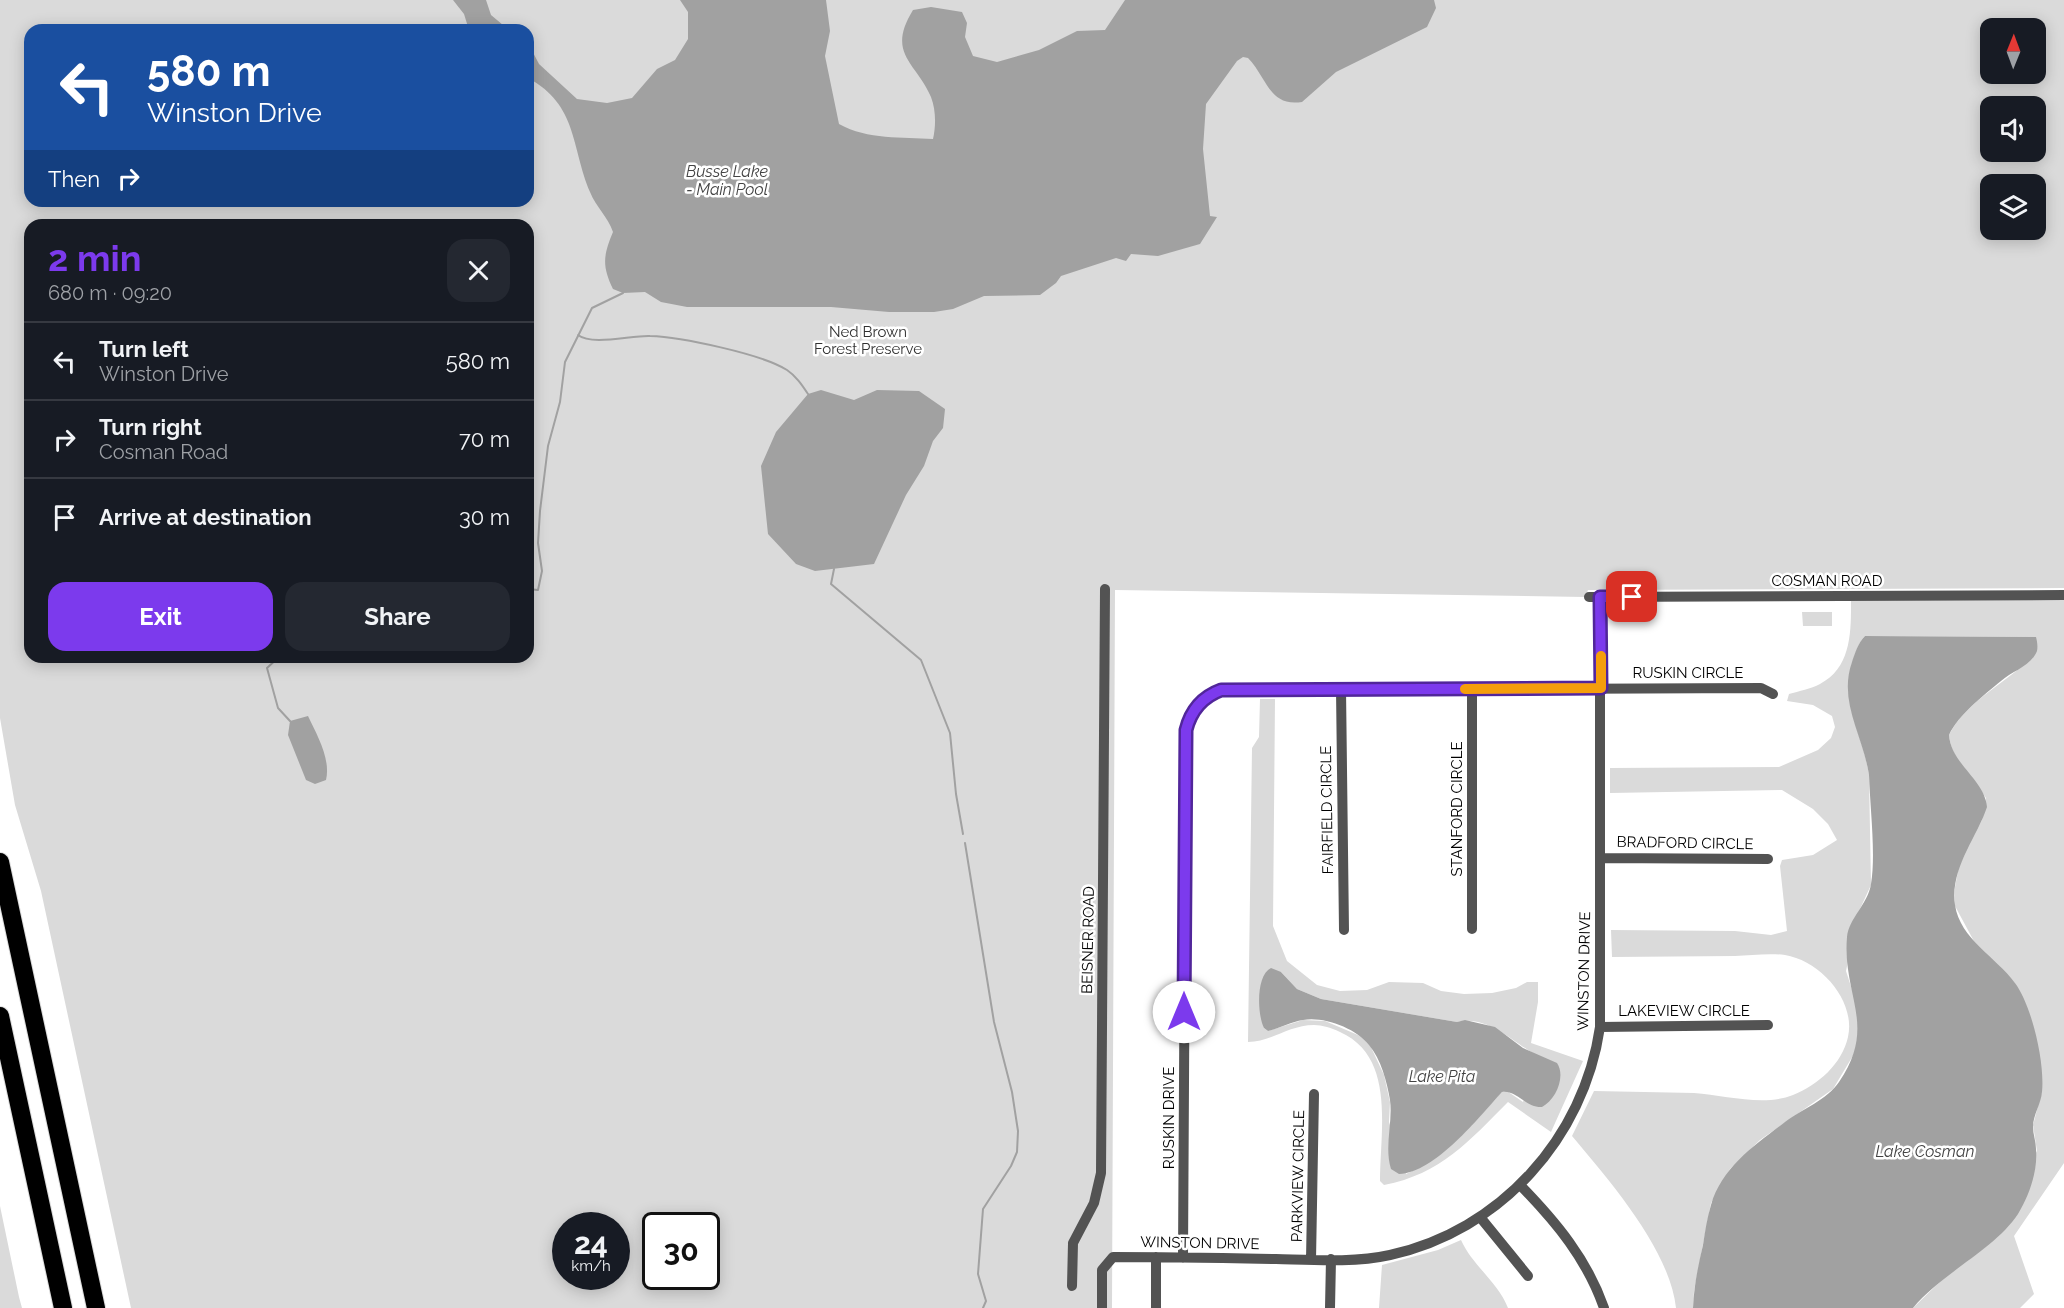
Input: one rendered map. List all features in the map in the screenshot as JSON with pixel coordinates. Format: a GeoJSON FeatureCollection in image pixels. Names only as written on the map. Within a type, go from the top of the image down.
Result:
{"type":"FeatureCollection","features":[{"type":"Feature","properties":{"kind":"highway"},"geometry":{"type":"LineString","coordinates":[[0,862],[96,1308]]}},
{"type":"Feature","properties":{"kind":"highway"},"geometry":{"type":"LineString","coordinates":[[0,1016],[63,1308]]}},
{"type":"Feature","properties":{"kind":"street","name":"BEISNER ROAD"},"geometry":{"type":"LineString","coordinates":[[1072,1286],[1073,1243],[1094,1203],[1101,1173],[1105,589]]}},
{"type":"Feature","properties":{"kind":"street","name":"COSMAN ROAD"},"geometry":{"type":"LineString","coordinates":[[1595,597],[2064,595]]}},
{"type":"Feature","properties":{"kind":"street","name":"WINSTON DRIVE"},"geometry":{"type":"LineString","coordinates":[[1102,1308],[1102,1270],[1113,1257],[1311,1260],[1388,1255],[1416,1248],[1449,1235],[1480,1217],[1521,1186],[1550,1151],[1566,1126],[1593,1066],[1600,1027],[1601,688],[1595,597]]}},
{"type":"Feature","properties":{"kind":"street","name":"RUSKIN DRIVE"},"geometry":{"type":"LineString","coordinates":[[1183,1257],[1186,730],[1190,716],[1210,694],[1221,690],[1601,688]]}},
{"type":"Feature","properties":{"kind":"street","name":"RUSKIN CIRCLE"},"geometry":{"type":"LineString","coordinates":[[1601,688],[1761,688],[1773,694]]}},
{"type":"Feature","properties":{"kind":"street","name":"FAIRFIELD CIRCLE"},"geometry":{"type":"LineString","coordinates":[[1341,689],[1344,930]]}},
{"type":"Feature","properties":{"kind":"street","name":"STANFORD CIRCLE"},"geometry":{"type":"LineString","coordinates":[[1472,689],[1473,929]]}},
{"type":"Feature","properties":{"kind":"street","name":"BRADFORD CIRCLE"},"geometry":{"type":"LineString","coordinates":[[1601,858],[1768,859]]}},
{"type":"Feature","properties":{"kind":"street","name":"LAKEVIEW CIRCLE"},"geometry":{"type":"LineString","coordinates":[[1600,1027],[1768,1025]]}},
{"type":"Feature","properties":{"kind":"street","name":"PARKVIEW CIRCLE"},"geometry":{"type":"LineString","coordinates":[[1311,1260],[1314,1094]]}},
{"type":"Feature","properties":{"kind":"street"},"geometry":{"type":"LineString","coordinates":[[1521,1186],[1576,1248],[1597,1287],[1604,1308]]}},
{"type":"Feature","properties":{"kind":"street"},"geometry":{"type":"LineString","coordinates":[[1480,1217],[1528,1276]]}},
{"type":"Feature","properties":{"kind":"street"},"geometry":{"type":"LineString","coordinates":[[1156,1257],[1156,1308]]}},
{"type":"Feature","properties":{"kind":"street"},"geometry":{"type":"LineString","coordinates":[[1330,1308],[1331,1259]]}},
{"type":"Feature","properties":{"kind":"green space","name":"Ned Brown Forest Preserve"},"geometry":{"type":"Polygon","coordinates":[[[0,0],[2064,0],[2064,588],[1588,590],[1585,597],[1115,590],[1112,1308],[131,1308],[41,891],[15,805],[0,718],[0,0]]]}},
{"type":"Feature","properties":{"kind":"green space"},"geometry":{"type":"Polygon","coordinates":[[[2064,595],[2064,1163],[2014,1236],[2034,1294],[2020,1308],[1913,1308],[1952,1270],[1984,1248],[2037,1151],[2033,1125],[2042,1091],[2015,983],[1976,945],[1955,906],[1955,887],[1959,866],[1982,820],[1986,798],[1958,760],[1949,735],[1957,722],[1978,700],[2026,663],[2036,652],[2035,637],[1865,636],[1854,657],[1849,688],[1853,717],[1869,775],[1871,885],[1859,911],[1846,971],[1858,1008],[1858,1039],[1854,1054],[1833,1089],[1760,1140],[1730,1169],[1711,1203],[1694,1291],[1693,1308],[1676,1308],[1671,1286],[1650,1240],[1620,1194],[1572,1136],[1594,1091],[1694,1093],[1757,1100],[1793,1095],[1811,1086],[1835,1065],[1848,1037],[1847,1010],[1833,985],[1823,974],[1798,959],[1773,954],[1612,957],[1611,930],[1735,931],[1771,935],[1787,931],[1780,866],[1782,860],[1813,855],[1837,840],[1828,824],[1813,809],[1782,790],[1610,793],[1610,768],[1779,767],[1818,750],[1831,738],[1835,727],[1832,716],[1813,705],[1787,701],[1789,694],[1820,684],[1839,668],[1848,646],[1851,596],[2064,595]]]}},
{"type":"Feature","properties":{"kind":"green space"},"geometry":{"type":"Polygon","coordinates":[[[1802,612],[1832,612],[1832,626],[1803,626],[1802,612]]]}},
{"type":"Feature","properties":{"kind":"green space"},"geometry":{"type":"Polygon","coordinates":[[[1260,699],[1275,699],[1273,926],[1287,961],[1317,985],[1340,991],[1367,990],[1389,982],[1423,983],[1441,991],[1464,994],[1492,993],[1516,988],[1527,982],[1538,982],[1538,1002],[1531,1043],[1583,1061],[1551,1132],[1508,1102],[1453,1154],[1422,1173],[1384,1185],[1380,1181],[1381,1097],[1370,1059],[1358,1043],[1337,1031],[1314,1025],[1248,1042],[1252,748],[1259,737],[1260,699]],[[1281,972],[1261,984],[1264,1028],[1268,1031],[1303,1020],[1325,1021],[1358,1035],[1369,1043],[1384,1075],[1390,1102],[1389,1122],[1406,1174],[1421,1167],[1447,1149],[1502,1092],[1507,1091],[1523,1102],[1538,1056],[1500,1031],[1479,1022],[1457,1022],[1321,999],[1297,989],[1281,972]]]}},
{"type":"Feature","properties":{"kind":"green space"},"geometry":{"type":"Polygon","coordinates":[[[0,1206],[19,1297],[22,1308],[0,1308],[0,1206]]]}},
{"type":"Feature","properties":{"kind":"green space"},"geometry":{"type":"Polygon","coordinates":[[[1461,1240],[1472,1258],[1498,1290],[1508,1308],[1379,1308],[1382,1265],[1438,1250],[1461,1240]]]}},
{"type":"Feature","properties":{"kind":"water"},"geometry":{"type":"Polygon","coordinates":[[[453,0],[486,0],[491,15],[502,24],[467,24],[464,14],[453,0]]]}},
{"type":"Feature","properties":{"kind":"water","name":"Busse Lake - Main Pool"},"geometry":{"type":"Polygon","coordinates":[[[680,0],[826,0],[830,31],[825,56],[839,124],[873,135],[933,139],[935,118],[931,97],[906,57],[903,48],[902,37],[905,25],[913,10],[931,7],[962,12],[967,23],[965,37],[973,56],[997,62],[1039,50],[1077,31],[1105,30],[1125,0],[1434,0],[1436,8],[1427,27],[1336,72],[1302,102],[1282,100],[1270,90],[1248,58],[1243,57],[1237,61],[1206,104],[1203,149],[1210,216],[1217,217],[1200,244],[1158,256],[1131,254],[1126,261],[1116,258],[1061,276],[1056,283],[1040,295],[984,296],[953,309],[934,312],[889,312],[831,307],[687,307],[661,302],[645,292],[623,293],[613,289],[605,261],[613,232],[590,192],[565,114],[556,101],[534,82],[534,54],[539,64],[577,99],[607,103],[632,98],[657,69],[675,60],[688,39],[688,12],[680,0]]]}},
{"type":"Feature","properties":{"kind":"water"},"geometry":{"type":"Polygon","coordinates":[[[821,390],[854,400],[877,390],[919,391],[945,409],[943,428],[933,441],[924,466],[906,495],[874,564],[815,571],[796,564],[768,534],[761,466],[776,432],[808,394],[821,390]]]}},
{"type":"Feature","properties":{"kind":"water","name":"Lake Cosman"},"geometry":{"type":"Polygon","coordinates":[[[1865,636],[2036,637],[2037,651],[2030,661],[2005,677],[1972,706],[1953,727],[1949,735],[1956,755],[1981,788],[1987,807],[1956,879],[1954,892],[1958,917],[1971,938],[2015,983],[2027,1006],[2036,1035],[2042,1092],[2033,1123],[2036,1146],[2034,1174],[2022,1207],[2008,1227],[1996,1239],[1938,1283],[1913,1308],[1693,1308],[1696,1276],[1708,1215],[1716,1191],[1723,1179],[1751,1148],[1834,1088],[1850,1062],[1856,1044],[1856,1010],[1849,977],[1847,937],[1848,930],[1871,884],[1873,845],[1869,775],[1850,705],[1848,677],[1859,645],[1865,636]]]}},
{"type":"Feature","properties":{"kind":"water"},"geometry":{"type":"Polygon","coordinates":[[[308,716],[327,764],[326,780],[315,784],[306,780],[288,735],[290,721],[308,716]]]}},
{"type":"Feature","properties":{"kind":"water","name":"Lake Pita"},"geometry":{"type":"Polygon","coordinates":[[[1271,968],[1281,972],[1297,989],[1321,999],[1457,1022],[1465,1020],[1495,1027],[1523,1048],[1557,1063],[1560,1068],[1558,1087],[1552,1099],[1542,1107],[1536,1107],[1512,1094],[1502,1092],[1469,1129],[1441,1154],[1413,1171],[1399,1174],[1391,1169],[1389,1160],[1390,1100],[1377,1057],[1356,1033],[1329,1022],[1311,1019],[1268,1031],[1264,1028],[1259,1005],[1260,986],[1266,972],[1271,968]]]}},
{"type":"Feature","properties":{"kind":"waterway"},"geometry":{"type":"LineString","coordinates":[[534,590],[538,590],[542,571],[538,543],[548,446],[560,402],[565,362],[592,308],[623,293]]}},
{"type":"Feature","properties":{"kind":"waterway"},"geometry":{"type":"LineString","coordinates":[[578,335],[593,340],[642,336],[664,337],[741,352],[787,370],[808,394]]}},
{"type":"Feature","properties":{"kind":"waterway"},"geometry":{"type":"LineString","coordinates":[[834,569],[831,584],[921,660],[950,733],[956,794],[963,834]]}},
{"type":"Feature","properties":{"kind":"waterway"},"geometry":{"type":"LineString","coordinates":[[272,663],[267,668],[278,708],[290,721]]}},
{"type":"Feature","properties":{"kind":"waterway"},"geometry":{"type":"LineString","coordinates":[[965,843],[994,1022],[1012,1092],[1018,1131],[1017,1152],[1011,1166],[983,1209],[978,1274],[986,1301],[983,1308]]}},
{"type":"Feature","properties":{"kind":"slow traffic"},"geometry":{"type":"LineString","coordinates":[[1465,689],[1601,688],[1601,656]]}},
{"type":"Feature","properties":{"kind":"route"},"geometry":{"type":"LineString","coordinates":[[1184,1012],[1186,730],[1190,716],[1210,694],[1221,690],[1601,688],[1600,597],[1632,597]]}}]}
